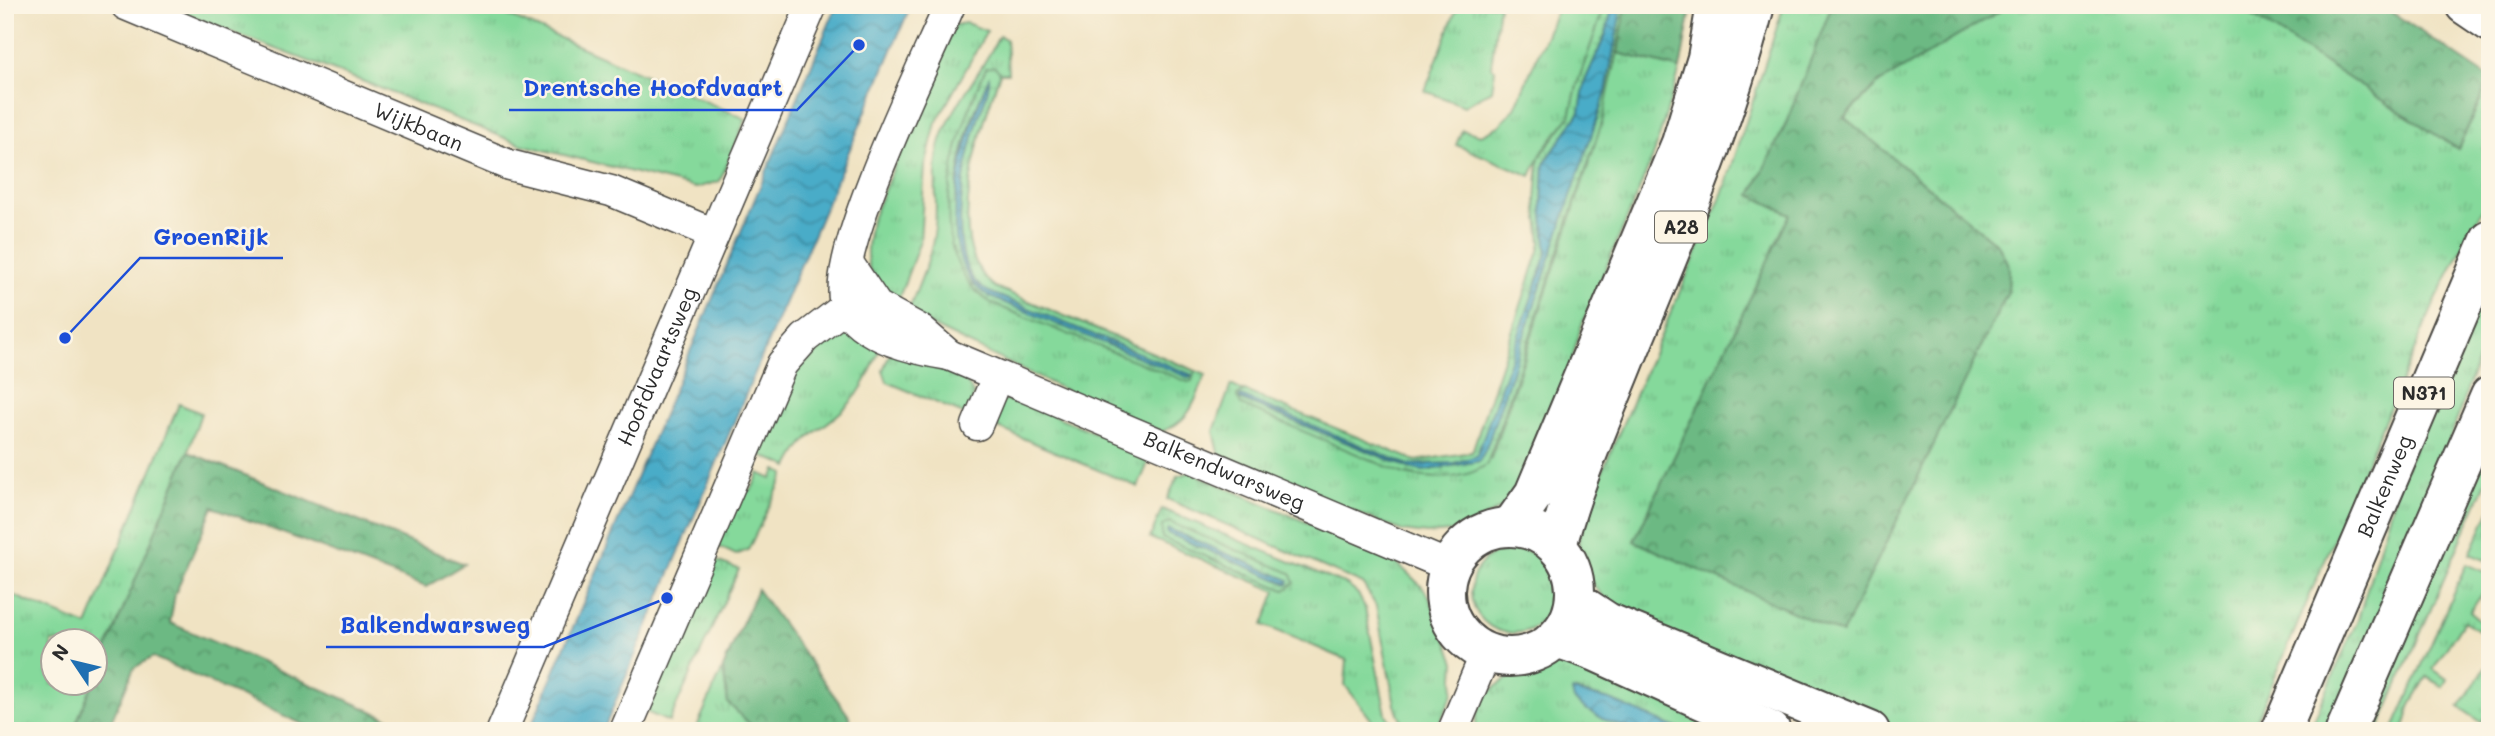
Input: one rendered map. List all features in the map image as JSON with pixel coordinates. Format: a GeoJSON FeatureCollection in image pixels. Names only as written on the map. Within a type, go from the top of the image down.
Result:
{"type":"FeatureCollection","features":[{"type":"Feature","properties":{"kind":"main road","name":"A28"},"geometry":{"type":"LineString","coordinates":[[1512,525],[1534,494],[1681,144],[1707,58],[1716,5]]}},
{"type":"Feature","properties":{"kind":"main road","name":"A28"},"geometry":{"type":"LineString","coordinates":[[1556,546],[1567,507],[1598,427],[1712,150],[1755,5]]}},
{"type":"Feature","properties":{"kind":"main road"},"geometry":{"type":"LineString","coordinates":[[2465,5],[2490,22]]}},
{"type":"Feature","properties":{"kind":"main road","name":"Balkenweg"},"geometry":{"type":"LineString","coordinates":[[2281,731],[2490,240]]}},
{"type":"Feature","properties":{"kind":"main road","name":"N371"},"geometry":{"type":"LineString","coordinates":[[2345,731],[2490,396]]}},
{"type":"Feature","properties":{"kind":"main road"},"geometry":{"type":"LineString","coordinates":[[1512,525],[1544,536],[1556,546],[1573,572],[1575,601],[1568,621],[1557,638],[1538,651],[1521,656],[1486,653],[1462,635],[1447,608],[1446,588],[1449,566],[1460,550],[1477,536],[1512,525]]}},
{"type":"Feature","properties":{"kind":"main road"},"geometry":{"type":"LineString","coordinates":[[1575,601],[1607,622],[1870,731]]}},
{"type":"Feature","properties":{"kind":"main road"},"geometry":{"type":"LineString","coordinates":[[1557,638],[1594,651],[1771,731]]}},
{"type":"Feature","properties":{"kind":"street","name":"Wijkbaan"},"geometry":{"type":"LineString","coordinates":[[126,5],[509,165],[611,191],[715,234]]}},
{"type":"Feature","properties":{"kind":"street","name":"Hoofdvaartsweg"},"geometry":{"type":"LineString","coordinates":[[502,731],[812,5]]}},
{"type":"Feature","properties":{"kind":"street"},"geometry":{"type":"LineString","coordinates":[[625,731],[782,364],[805,338],[855,299],[842,289],[855,227],[950,5]]}},
{"type":"Feature","properties":{"kind":"street","name":"Balkendwarsweg"},"geometry":{"type":"LineString","coordinates":[[855,299],[862,323],[890,340],[911,349],[950,355],[1449,566]]}},
{"type":"Feature","properties":{"kind":"street"},"geometry":{"type":"LineString","coordinates":[[977,425],[997,377]]}},
{"type":"Feature","properties":{"kind":"street"},"geometry":{"type":"LineString","coordinates":[[1454,731],[1486,653]]}},
{"type":"Feature","properties":{"kind":"green space"},"geometry":{"type":"Polygon","coordinates":[[[159,5],[484,5],[746,119],[720,181],[696,188],[520,144],[159,5]]]}},
{"type":"Feature","properties":{"kind":"green space"},"geometry":{"type":"Polygon","coordinates":[[[1458,5],[1499,5],[1491,67],[1495,70],[1492,90],[1464,106],[1425,91],[1458,5]]]}},
{"type":"Feature","properties":{"kind":"green space"},"geometry":{"type":"Polygon","coordinates":[[[1559,5],[1605,5],[1578,82],[1570,116],[1543,150],[1531,176],[1456,145],[1462,130],[1481,135],[1499,126],[1515,108],[1559,5]]]}},
{"type":"Feature","properties":{"kind":"green space"},"geometry":{"type":"Polygon","coordinates":[[[1605,5],[1613,5],[1606,33],[1585,81],[1580,112],[1544,164],[1542,206],[1547,254],[1477,457],[1455,463],[1408,465],[1241,397],[1241,400],[1409,468],[1423,471],[1479,461],[1606,92],[1622,5],[1626,5],[1603,119],[1487,464],[1468,474],[1447,478],[1404,474],[1241,405],[1237,396],[1245,391],[1416,461],[1472,452],[1539,251],[1541,242],[1536,201],[1539,158],[1570,116],[1578,82],[1605,5]]]}},
{"type":"Feature","properties":{"kind":"green space"},"geometry":{"type":"Polygon","coordinates":[[[1626,5],[1692,5],[1680,69],[1618,53],[1626,5]]]}},
{"type":"Feature","properties":{"kind":"green space"},"geometry":{"type":"Polygon","coordinates":[[[1784,5],[1832,5],[1785,126],[1751,195],[1791,214],[1634,541],[1842,633],[2008,291],[2009,267],[1999,246],[1844,118],[1879,83],[2010,5],[2236,5],[2458,149],[2490,79],[2490,196],[2437,297],[2252,731],[1899,731],[1633,620],[1594,586],[1582,564],[1579,551],[1582,521],[1725,187],[1784,5]]]}},
{"type":"Feature","properties":{"kind":"green space"},"geometry":{"type":"Polygon","coordinates":[[[1832,5],[2010,5],[1879,83],[1844,117],[1999,246],[2009,267],[2008,291],[1842,634],[1634,541],[1790,214],[1751,195],[1785,126],[1832,5]]]}},
{"type":"Feature","properties":{"kind":"green space"},"geometry":{"type":"Polygon","coordinates":[[[2236,5],[2381,5],[2490,78],[2458,149],[2236,5]]]}},
{"type":"Feature","properties":{"kind":"green space"},"geometry":{"type":"Polygon","coordinates":[[[966,23],[987,31],[936,123],[925,166],[920,241],[896,306],[869,268],[867,249],[871,221],[954,25],[966,23]]]}},
{"type":"Feature","properties":{"kind":"green space"},"geometry":{"type":"Polygon","coordinates":[[[999,36],[1006,39],[1008,73],[1000,73],[984,123],[970,185],[967,216],[970,244],[978,268],[995,287],[1206,375],[1190,410],[1171,428],[1161,432],[1098,406],[907,314],[931,250],[941,140],[953,113],[999,36]],[[989,78],[970,128],[957,192],[959,254],[970,278],[988,296],[1190,378],[1192,375],[989,292],[974,280],[965,262],[960,214],[967,164],[989,78]]]}},
{"type":"Feature","properties":{"kind":"green space"},"geometry":{"type":"Polygon","coordinates":[[[1618,53],[1680,69],[1653,157],[1581,327],[1560,403],[1507,505],[1460,531],[1427,534],[1402,531],[1220,457],[1214,431],[1231,385],[1404,474],[1491,458],[1593,151],[1618,53]]]}},
{"type":"Feature","properties":{"kind":"green space"},"geometry":{"type":"Polygon","coordinates":[[[994,66],[1000,72],[976,153],[970,185],[967,215],[970,244],[978,268],[995,287],[1195,371],[1192,381],[1188,382],[993,304],[969,284],[955,257],[949,226],[949,193],[964,126],[986,68],[994,66]],[[989,78],[970,127],[958,181],[958,235],[963,261],[973,285],[989,292],[974,280],[965,262],[960,214],[967,164],[989,78]],[[996,295],[1190,378],[1192,375],[996,295]]]}},
{"type":"Feature","properties":{"kind":"green space"},"geometry":{"type":"Polygon","coordinates":[[[2490,276],[2490,333],[2473,372],[2434,487],[2329,731],[2309,731],[2358,619],[2398,485],[2490,276]]]}},
{"type":"Feature","properties":{"kind":"green space"},"geometry":{"type":"Polygon","coordinates":[[[838,334],[853,336],[880,348],[859,392],[839,414],[809,437],[789,467],[756,453],[786,383],[797,367],[822,341],[838,334]]]}},
{"type":"Feature","properties":{"kind":"green space"},"geometry":{"type":"Polygon","coordinates":[[[891,351],[965,379],[974,395],[968,416],[887,382],[883,370],[891,351]]]}},
{"type":"Feature","properties":{"kind":"green space"},"geometry":{"type":"Polygon","coordinates":[[[1002,401],[1020,401],[1141,452],[1148,463],[1138,487],[989,424],[1002,401]]]}},
{"type":"Feature","properties":{"kind":"green space"},"geometry":{"type":"Polygon","coordinates":[[[179,404],[201,413],[188,452],[108,647],[108,628],[38,628],[38,698],[87,698],[73,731],[5,731],[5,592],[87,626],[179,404]]]}},
{"type":"Feature","properties":{"kind":"green space"},"geometry":{"type":"Polygon","coordinates":[[[2490,435],[2490,473],[2378,731],[2360,731],[2490,435]]]}},
{"type":"Feature","properties":{"kind":"green space"},"geometry":{"type":"Polygon","coordinates":[[[188,452],[464,564],[426,587],[213,507],[175,594],[170,623],[418,731],[318,731],[153,657],[134,668],[107,731],[73,731],[87,698],[108,698],[108,646],[188,452]]]}},
{"type":"Feature","properties":{"kind":"green space"},"geometry":{"type":"Polygon","coordinates":[[[776,470],[785,474],[748,550],[736,555],[717,546],[741,488],[751,491],[759,473],[772,479],[776,470]]]}},
{"type":"Feature","properties":{"kind":"green space"},"geometry":{"type":"Polygon","coordinates":[[[1190,472],[1394,560],[1421,586],[1429,596],[1455,662],[1453,693],[1436,731],[1411,731],[1401,720],[1395,705],[1376,606],[1363,584],[1167,499],[1178,476],[1190,472]]]}},
{"type":"Feature","properties":{"kind":"green space"},"geometry":{"type":"Polygon","coordinates":[[[1162,509],[1347,585],[1358,594],[1365,608],[1386,714],[1396,731],[1380,731],[1345,685],[1347,660],[1263,625],[1276,591],[1150,538],[1162,509]]]}},
{"type":"Feature","properties":{"kind":"green space"},"geometry":{"type":"Polygon","coordinates":[[[2490,510],[2490,562],[2470,554],[2490,510]]]}},
{"type":"Feature","properties":{"kind":"green space"},"geometry":{"type":"Polygon","coordinates":[[[1169,522],[1291,573],[1295,583],[1285,590],[1162,538],[1162,526],[1169,522]],[[1168,529],[1167,533],[1288,584],[1288,580],[1168,529]]]}},
{"type":"Feature","properties":{"kind":"green space"},"geometry":{"type":"Polygon","coordinates":[[[1513,549],[1529,552],[1543,561],[1552,575],[1555,591],[1552,607],[1543,621],[1529,630],[1513,633],[1497,630],[1483,621],[1474,607],[1471,591],[1474,575],[1483,561],[1497,552],[1513,549]]]}},
{"type":"Feature","properties":{"kind":"green space"},"geometry":{"type":"Polygon","coordinates":[[[713,560],[739,569],[669,722],[646,712],[713,560]]]}},
{"type":"Feature","properties":{"kind":"green space"},"geometry":{"type":"Polygon","coordinates":[[[2466,564],[2490,574],[2490,582],[2470,612],[2484,624],[2479,631],[2464,621],[2433,669],[2447,679],[2443,687],[2427,677],[2411,704],[2403,731],[2393,731],[2466,564]]]}},
{"type":"Feature","properties":{"kind":"green space"},"geometry":{"type":"Polygon","coordinates":[[[757,589],[849,716],[855,731],[757,731],[728,703],[723,668],[757,589]]]}},
{"type":"Feature","properties":{"kind":"green space"},"geometry":{"type":"Polygon","coordinates":[[[1559,658],[1573,659],[1725,731],[1683,731],[1610,700],[1576,691],[1590,712],[1631,731],[1476,731],[1477,715],[1482,702],[1491,691],[1516,674],[1559,658]]]}},
{"type":"Feature","properties":{"kind":"green space"},"geometry":{"type":"Polygon","coordinates":[[[2490,661],[2490,709],[2481,722],[2459,707],[2490,661]]]}},
{"type":"Feature","properties":{"kind":"green space"},"geometry":{"type":"Polygon","coordinates":[[[723,668],[728,703],[757,731],[695,731],[723,668]]]}},
{"type":"Feature","properties":{"kind":"water"},"geometry":{"type":"Polygon","coordinates":[[[837,5],[911,5],[603,731],[529,731],[837,5]]]}},
{"type":"Feature","properties":{"kind":"water"},"geometry":{"type":"Polygon","coordinates":[[[1613,5],[1622,5],[1606,92],[1486,449],[1479,461],[1423,471],[1409,468],[1240,399],[1241,396],[1408,465],[1455,463],[1477,456],[1547,254],[1542,206],[1544,164],[1580,112],[1585,81],[1606,34],[1613,5]]]}},
{"type":"Feature","properties":{"kind":"water"},"geometry":{"type":"Polygon","coordinates":[[[989,78],[967,163],[960,214],[965,262],[974,280],[989,292],[1192,375],[1190,378],[988,296],[970,278],[959,254],[955,224],[957,193],[962,160],[989,78]]]}},
{"type":"Feature","properties":{"kind":"water"},"geometry":{"type":"Polygon","coordinates":[[[1168,529],[1289,580],[1288,584],[1167,533],[1168,529]]]}},
{"type":"Feature","properties":{"kind":"water"},"geometry":{"type":"Polygon","coordinates":[[[1572,691],[1610,700],[1683,731],[1652,731],[1613,723],[1600,718],[1574,700],[1572,691]]]}},
{"type":"Feature","properties":{"kind":"place","name":"Drentsche Hoofdvaart"},"geometry":{"type":"Point","coordinates":[859,45]}},
{"type":"Feature","properties":{"kind":"place","name":"GroenRijk"},"geometry":{"type":"Point","coordinates":[65,338]}},
{"type":"Feature","properties":{"kind":"place","name":"Balkendwarsweg"},"geometry":{"type":"Point","coordinates":[667,598]}}]}
